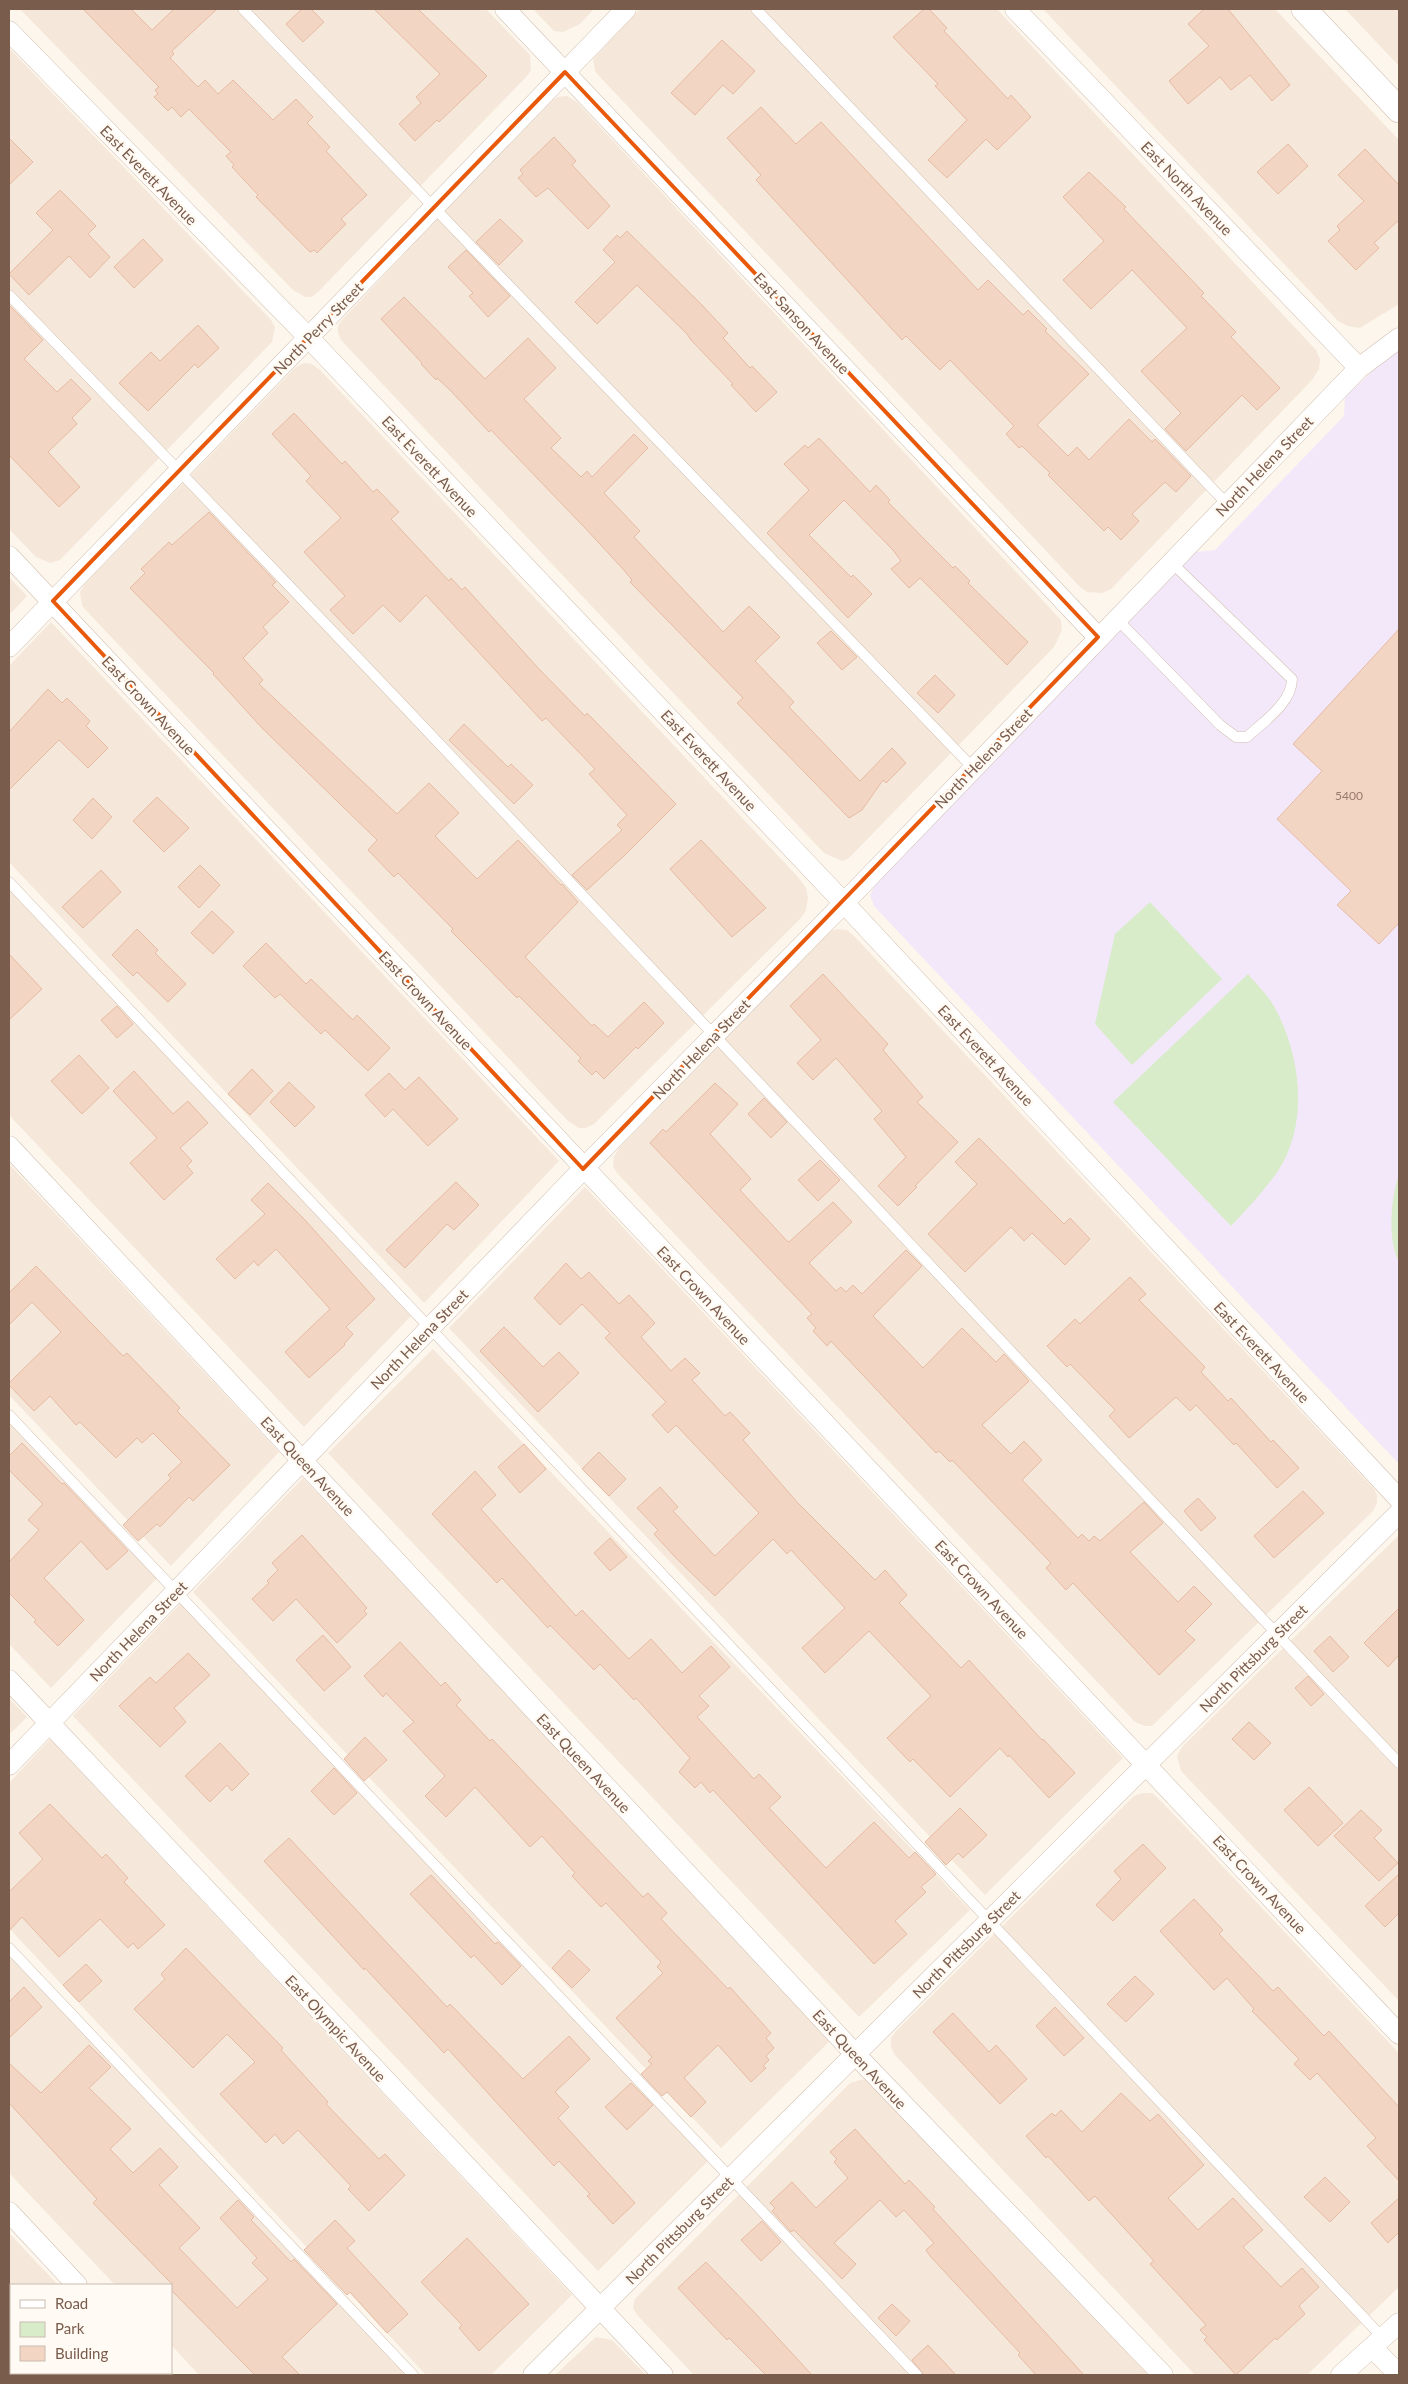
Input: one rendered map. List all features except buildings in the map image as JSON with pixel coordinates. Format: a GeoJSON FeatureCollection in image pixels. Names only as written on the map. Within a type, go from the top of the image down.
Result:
{"type":"FeatureCollection","features":[{"type":"Feature","properties":{"kind":"street","name":"East Sanson Avenue"},"geometry":{"type":"LineString","coordinates":[[505,9],[1098,637]]}},
{"type":"Feature","properties":{"kind":"street","name":"North Perry Street"},"geometry":{"type":"LineString","coordinates":[[9,646],[626,9]]}},
{"type":"Feature","properties":{"kind":"street","name":"East North Avenue"},"geometry":{"type":"LineString","coordinates":[[1015,9],[1359,368]]}},
{"type":"Feature","properties":{"kind":"street"},"geometry":{"type":"LineString","coordinates":[[1304,9],[1399,110]]}},
{"type":"Feature","properties":{"kind":"street","name":"East Everett Avenue"},"geometry":{"type":"LineString","coordinates":[[9,30],[308,337],[844,903],[1399,1499]]}},
{"type":"Feature","properties":{"kind":"street","name":"North Helena Street"},"geometry":{"type":"LineString","coordinates":[[9,1765],[584,1169],[844,903],[1170,562],[1359,368],[1399,338]]}},
{"type":"Feature","properties":{"kind":"street","name":"East Crown Avenue"},"geometry":{"type":"LineString","coordinates":[[9,556],[584,1169],[1147,1763],[1399,2034]]}},
{"type":"Feature","properties":{"kind":"street","name":"East Queen Avenue"},"geometry":{"type":"LineString","coordinates":[[9,1146],[856,2055],[1163,2375]]}},
{"type":"Feature","properties":{"kind":"street","name":"North Pittsburg Street"},"geometry":{"type":"LineString","coordinates":[[533,2375],[1399,1513]]}},
{"type":"Feature","properties":{"kind":"street","name":"East Olympic Avenue"},"geometry":{"type":"LineString","coordinates":[[9,1680],[663,2375]]}},
{"type":"Feature","properties":{"kind":"street"},"geometry":{"type":"LineString","coordinates":[[9,2212],[77,2284]]}},
{"type":"Feature","properties":{"kind":"street"},"geometry":{"type":"LineString","coordinates":[[1341,2375],[1399,2322]]}},
{"type":"Feature","properties":{"kind":"street"},"geometry":{"type":"LineString","coordinates":[[1378,2343],[1399,2375]]}},
{"type":"Feature","properties":{"kind":"lane"},"geometry":{"type":"LineString","coordinates":[[243,9],[973,768]]}},
{"type":"Feature","properties":{"kind":"lane"},"geometry":{"type":"LineString","coordinates":[[756,9],[1227,504]]}},
{"type":"Feature","properties":{"kind":"lane"},"geometry":{"type":"LineString","coordinates":[[9,295],[715,1034],[1399,1762]]}},
{"type":"Feature","properties":{"kind":"lane"},"geometry":{"type":"LineString","coordinates":[[1116,618],[1220,725],[1236,737],[1247,738],[1285,700],[1292,686],[1292,679],[1170,562]]}},
{"type":"Feature","properties":{"kind":"lane"},"geometry":{"type":"LineString","coordinates":[[9,882],[990,1920],[1378,2343]]}},
{"type":"Feature","properties":{"kind":"lane"},"geometry":{"type":"LineString","coordinates":[[9,1415],[916,2375]]}},
{"type":"Feature","properties":{"kind":"lane"},"geometry":{"type":"LineString","coordinates":[[9,1948],[413,2375]]}},
{"type":"Feature","properties":{"kind":"highlighted area"},"geometry":{"type":"Polygon","coordinates":[[[565,72],[1098,637],[583,1169],[53,601],[565,72]]]}},
{"type":"Feature","properties":{"kind":"shaded area"},"geometry":{"type":"Polygon","coordinates":[[[20,9],[486,9],[530,55],[531,70],[319,291],[312,297],[305,297],[293,290],[20,9]]]}},
{"type":"Feature","properties":{"kind":"shaded area"},"geometry":{"type":"Polygon","coordinates":[[[533,9],[594,9],[580,24],[563,32],[554,31],[533,9]]]}},
{"type":"Feature","properties":{"kind":"shaded area"},"geometry":{"type":"Polygon","coordinates":[[[640,9],[997,9],[1316,350],[1320,359],[1319,369],[1312,380],[1111,589],[1102,593],[1087,592],[1079,586],[595,71],[593,59],[640,9]]]}},
{"type":"Feature","properties":{"kind":"shaded area"},"geometry":{"type":"Polygon","coordinates":[[[1043,9],[1275,9],[1399,140],[1399,304],[1360,328],[1348,326],[1338,321],[1043,9]]]}},
{"type":"Feature","properties":{"kind":"shaded area"},"geometry":{"type":"Polygon","coordinates":[[[1345,9],[1399,9],[1399,66],[1345,9]]]}},
{"type":"Feature","properties":{"kind":"shaded area"},"geometry":{"type":"Polygon","coordinates":[[[9,48],[271,320],[275,327],[272,342],[60,560],[50,563],[36,557],[9,529],[9,48]]]}},
{"type":"Feature","properties":{"kind":"shaded area"},"geometry":{"type":"Polygon","coordinates":[[[567,96],[577,102],[1061,620],[1062,630],[1054,647],[848,859],[842,861],[824,853],[341,340],[338,333],[338,326],[342,320],[548,102],[558,97],[567,96]]]}},
{"type":"Feature","properties":{"kind":"shaded area"},"geometry":{"type":"Polygon","coordinates":[[[1399,346],[1399,1464],[874,906],[870,895],[875,885],[1196,552],[1215,550],[1344,416],[1345,397],[1399,346]]]}},
{"type":"Feature","properties":{"kind":"shaded area"},"geometry":{"type":"Polygon","coordinates":[[[304,363],[312,364],[320,370],[798,877],[806,888],[808,898],[806,910],[801,918],[594,1124],[586,1128],[579,1128],[568,1121],[82,606],[80,592],[85,584],[296,367],[304,363]]]}},
{"type":"Feature","properties":{"kind":"shaded area"},"geometry":{"type":"Polygon","coordinates":[[[9,577],[27,596],[9,615],[9,577]]]}},
{"type":"Feature","properties":{"kind":"shaded area"},"geometry":{"type":"Polygon","coordinates":[[[51,622],[559,1161],[424,1303],[9,862],[9,666],[51,622]]]}},
{"type":"Feature","properties":{"kind":"shaded area"},"geometry":{"type":"Polygon","coordinates":[[[9,888],[411,1316],[304,1427],[9,1115],[9,888]]]}},
{"type":"Feature","properties":{"kind":"shaded area"},"geometry":{"type":"Polygon","coordinates":[[[837,929],[847,930],[855,937],[1374,1489],[1377,1495],[1377,1503],[1373,1511],[1152,1726],[1145,1726],[1135,1722],[617,1173],[613,1166],[614,1157],[619,1148],[829,932],[837,929]]]}},
{"type":"Feature","properties":{"kind":"shaded area"},"geometry":{"type":"Polygon","coordinates":[[[9,1164],[279,1452],[171,1566],[9,1395],[9,1164]]]}},
{"type":"Feature","properties":{"kind":"shaded area"},"geometry":{"type":"Polygon","coordinates":[[[585,1187],[1123,1758],[985,1895],[449,1328],[585,1187]]]}},
{"type":"Feature","properties":{"kind":"shaded area"},"geometry":{"type":"Polygon","coordinates":[[[433,1349],[970,1910],[859,2017],[328,1453],[433,1349]]]}},
{"type":"Feature","properties":{"kind":"shaded area"},"geometry":{"type":"Polygon","coordinates":[[[9,1415],[160,1575],[51,1688],[9,1644],[9,1415]]]}},
{"type":"Feature","properties":{"kind":"shaded area"},"geometry":{"type":"Polygon","coordinates":[[[303,1478],[833,2038],[721,2148],[193,1592],[303,1478]]]}},
{"type":"Feature","properties":{"kind":"shaded area"},"geometry":{"type":"Polygon","coordinates":[[[1399,1535],[1399,2001],[1181,1771],[1177,1756],[1182,1747],[1399,1535]]]}},
{"type":"Feature","properties":{"kind":"shaded area"},"geometry":{"type":"Polygon","coordinates":[[[183,1601],[711,2158],[598,2271],[73,1716],[183,1601]]]}},
{"type":"Feature","properties":{"kind":"shaded area"},"geometry":{"type":"Polygon","coordinates":[[[9,1698],[27,1717],[9,1735],[9,1698]]]}},
{"type":"Feature","properties":{"kind":"shaded area"},"geometry":{"type":"Polygon","coordinates":[[[50,1739],[572,2295],[491,2375],[426,2375],[9,1928],[9,1783],[50,1739]]]}},
{"type":"Feature","properties":{"kind":"shaded area"},"geometry":{"type":"Polygon","coordinates":[[[1142,1793],[1152,1793],[1160,1800],[1399,2053],[1399,2287],[1307,2375],[1195,2375],[895,2055],[891,2047],[891,2038],[896,2031],[1134,1796],[1142,1793]]]}},
{"type":"Feature","properties":{"kind":"shaded area"},"geometry":{"type":"Polygon","coordinates":[[[9,1946],[413,2375],[199,2375],[172,2346],[172,2284],[114,2284],[9,2173],[9,1946]]]}},
{"type":"Feature","properties":{"kind":"shaded area"},"geometry":{"type":"Polygon","coordinates":[[[864,2079],[871,2082],[1148,2375],[694,2375],[638,2316],[633,2308],[635,2299],[850,2083],[864,2079]]]}},
{"type":"Feature","properties":{"kind":"shaded area"},"geometry":{"type":"Polygon","coordinates":[[[9,2233],[57,2284],[10,2284],[10,2374],[143,2375],[9,2375],[9,2233]]]}},
{"type":"Feature","properties":{"kind":"shaded area"},"geometry":{"type":"Polygon","coordinates":[[[596,2337],[612,2340],[646,2375],[555,2375],[596,2337]]]}},
{"type":"Feature","properties":{"kind":"green space"},"geometry":{"type":"Polygon","coordinates":[[[1150,902],[1222,979],[1132,1065],[1095,1024],[1115,934],[1150,902]]]}},
{"type":"Feature","properties":{"kind":"green space"},"geometry":{"type":"Polygon","coordinates":[[[1248,974],[1270,1000],[1285,1028],[1296,1069],[1298,1112],[1288,1153],[1278,1171],[1231,1226],[1113,1102],[1248,974]]]}},
{"type":"Feature","properties":{"kind":"green space"},"geometry":{"type":"Polygon","coordinates":[[[1399,1174],[1399,1262],[1393,1242],[1392,1206],[1399,1174]]]}}]}
